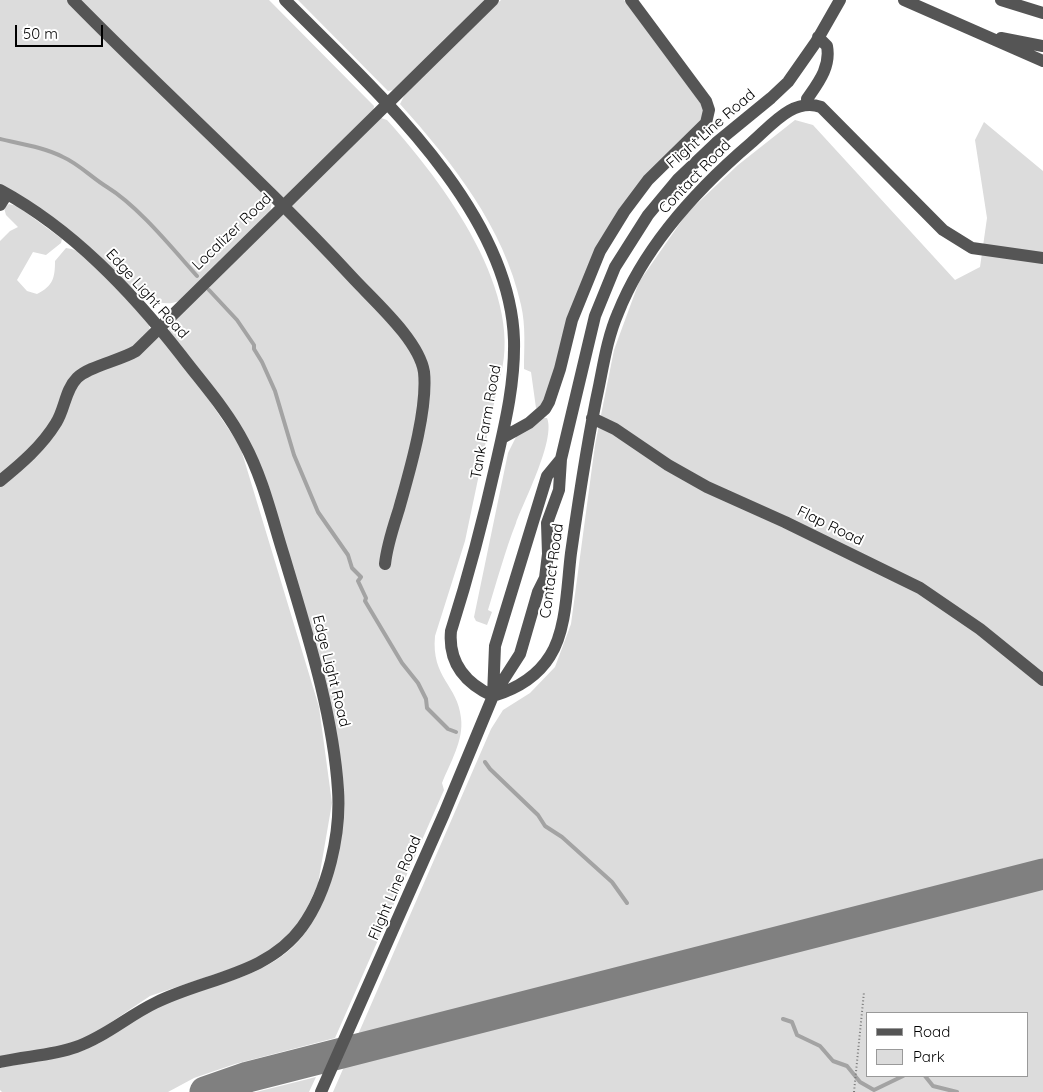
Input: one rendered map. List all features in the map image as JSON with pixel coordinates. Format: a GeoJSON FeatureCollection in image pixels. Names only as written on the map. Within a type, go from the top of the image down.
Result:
{"type":"FeatureCollection","features":[{"type":"Feature","properties":{"kind":"street"},"geometry":{"type":"LineString","coordinates":[[73,0],[258,179],[282,206],[305,226],[390,318],[413,346],[422,364],[425,383],[418,430],[398,510],[386,548],[385,564]]}},
{"type":"Feature","properties":{"kind":"street","name":"Tank Farm Road"},"geometry":{"type":"LineString","coordinates":[[284,0],[387,103],[421,142],[452,184],[488,242],[501,272],[510,305],[514,339],[511,392],[476,551],[451,631],[450,641],[453,657],[460,671],[478,688],[493,696]]}},
{"type":"Feature","properties":{"kind":"street","name":"Localizer Road"},"geometry":{"type":"LineString","coordinates":[[0,481],[37,447],[57,422],[70,388],[78,377],[88,370],[124,358],[136,350],[493,0]]}},
{"type":"Feature","properties":{"kind":"street"},"geometry":{"type":"LineString","coordinates":[[502,438],[520,429],[545,409],[553,394],[572,320],[600,251],[624,212],[648,180],[672,154],[701,128],[708,116],[706,101],[631,0]]}},
{"type":"Feature","properties":{"kind":"street","name":"Flight Line Road"},"geometry":{"type":"LineString","coordinates":[[321,1092],[421,869],[493,696],[520,654],[538,592],[545,578],[548,554],[547,523],[559,490],[561,459],[595,316],[615,267],[638,229],[691,166],[788,82],[840,0]]}},
{"type":"Feature","properties":{"kind":"street"},"geometry":{"type":"LineString","coordinates":[[904,0],[1043,61]]}},
{"type":"Feature","properties":{"kind":"street"},"geometry":{"type":"LineString","coordinates":[[1002,0],[1043,13]]}},
{"type":"Feature","properties":{"kind":"street"},"geometry":{"type":"LineString","coordinates":[[1014,0],[1043,4]]}},
{"type":"Feature","properties":{"kind":"street"},"geometry":{"type":"LineString","coordinates":[[976,33],[1043,46]]}},
{"type":"Feature","properties":{"kind":"street"},"geometry":{"type":"LineString","coordinates":[[818,37],[827,46],[827,61],[820,82],[807,100],[808,104],[821,107],[832,117],[952,237],[972,248],[1043,258]]}},
{"type":"Feature","properties":{"kind":"street","name":"Contact Road"},"geometry":{"type":"LineString","coordinates":[[493,696],[519,685],[536,674],[552,655],[556,645],[565,603],[592,418],[609,338],[617,314],[634,278],[658,241],[692,198],[739,153],[790,110],[808,104]]}},
{"type":"Feature","properties":{"kind":"street"},"geometry":{"type":"LineString","coordinates":[[0,205],[4,192]]}},
{"type":"Feature","properties":{"kind":"street","name":"Edge Light Road"},"geometry":{"type":"LineString","coordinates":[[0,1062],[60,1053],[78,1047],[94,1040],[124,1020],[160,1000],[243,970],[272,956],[291,940],[310,915],[322,886],[333,848],[338,791],[319,681],[265,493],[248,451],[229,417],[159,326],[80,247],[42,216],[4,192]]}},
{"type":"Feature","properties":{"kind":"street","name":"Flap Road"},"geometry":{"type":"LineString","coordinates":[[592,418],[615,429],[700,484],[785,522],[920,588],[980,629],[1043,680]]}},
{"type":"Feature","properties":{"kind":"street","name":"Flight Line Road"},"geometry":{"type":"LineString","coordinates":[[493,696],[495,646],[547,476],[561,459]]}},
{"type":"Feature","properties":{"kind":"path"},"geometry":{"type":"LineString","coordinates":[[854,1092],[864,992]]}},
{"type":"Feature","properties":{"kind":"green space"},"geometry":{"type":"Polygon","coordinates":[[[0,0],[69,0],[272,199],[270,214],[181,300],[164,303],[138,293],[0,186],[0,0]]]}},
{"type":"Feature","properties":{"kind":"green space"},"geometry":{"type":"Polygon","coordinates":[[[78,0],[269,0],[374,106],[373,112],[282,202],[78,0]]]}},
{"type":"Feature","properties":{"kind":"green space"},"geometry":{"type":"Polygon","coordinates":[[[298,0],[488,0],[393,90],[388,91],[298,0]]]}},
{"type":"Feature","properties":{"kind":"green space"},"geometry":{"type":"Polygon","coordinates":[[[501,0],[624,0],[702,105],[705,118],[619,210],[549,391],[540,407],[536,408],[531,372],[524,369],[523,313],[513,276],[502,249],[474,197],[438,149],[400,104],[406,92],[501,0]]]}},
{"type":"Feature","properties":{"kind":"green space"},"geometry":{"type":"Polygon","coordinates":[[[381,118],[387,120],[409,145],[455,207],[475,242],[491,278],[502,314],[505,350],[498,384],[465,541],[435,636],[437,662],[455,697],[461,718],[458,743],[442,783],[444,790],[335,1038],[235,1064],[194,1078],[168,1092],[2,1092],[0,1090],[0,1068],[67,1055],[91,1047],[162,1004],[239,978],[275,961],[305,933],[327,893],[338,849],[342,803],[338,754],[319,658],[264,474],[233,414],[169,333],[170,320],[275,216],[285,214],[289,215],[407,343],[419,363],[422,383],[421,407],[416,434],[384,543],[381,565],[386,569],[389,565],[389,553],[409,485],[422,428],[427,402],[428,380],[426,363],[416,344],[400,324],[318,235],[287,206],[375,121],[381,118]]]}},
{"type":"Feature","properties":{"kind":"green space"},"geometry":{"type":"Polygon","coordinates":[[[795,120],[813,125],[955,280],[980,267],[987,218],[975,140],[984,122],[1043,171],[1043,1092],[333,1092],[491,729],[503,710],[530,693],[555,667],[571,624],[595,445],[614,350],[639,282],[687,213],[738,165],[795,120]]]}},
{"type":"Feature","properties":{"kind":"green space"},"geometry":{"type":"Polygon","coordinates":[[[9,204],[17,206],[62,239],[61,243],[46,255],[33,252],[17,280],[27,291],[37,294],[47,288],[54,277],[55,261],[66,248],[77,251],[101,268],[123,291],[149,324],[150,331],[131,351],[86,369],[50,429],[0,479],[0,241],[10,231],[18,227],[6,215],[4,208],[9,204]]]}},
{"type":"Feature","properties":{"kind":"green space"},"geometry":{"type":"Polygon","coordinates":[[[158,334],[205,394],[240,446],[319,707],[332,803],[318,884],[302,919],[279,945],[248,963],[150,996],[89,1037],[59,1048],[0,1057],[0,487],[51,436],[80,380],[158,334]]]}},
{"type":"Feature","properties":{"kind":"green space"},"geometry":{"type":"Polygon","coordinates":[[[543,418],[547,418],[549,428],[543,455],[508,544],[488,610],[492,612],[487,625],[476,621],[474,617],[508,453],[517,435],[543,418]]]}},
{"type":"Feature","properties":{"kind":"green space"},"geometry":{"type":"Polygon","coordinates":[[[316,1077],[309,1092],[256,1092],[316,1077]]]}},
{"type":"Feature","properties":{"kind":"waterway"},"geometry":{"type":"LineString","coordinates":[[0,139],[48,151],[75,163],[131,205],[197,276]]}},
{"type":"Feature","properties":{"kind":"waterway"},"geometry":{"type":"LineString","coordinates":[[209,290],[237,320],[254,345],[254,349],[275,391],[294,455],[318,512],[348,555],[352,568],[361,577],[358,581],[366,598],[365,601],[402,663],[418,683],[426,699],[427,708],[448,729],[456,732]]}},
{"type":"Feature","properties":{"kind":"waterway"},"geometry":{"type":"LineString","coordinates":[[485,762],[538,815],[545,826],[562,837],[612,882],[627,903]]}},
{"type":"Feature","properties":{"kind":"waterway"},"geometry":{"type":"LineString","coordinates":[[783,1019],[792,1022],[797,1035],[820,1046],[833,1061],[847,1066],[860,1082],[874,1090],[901,1077]]}},
{"type":"Feature","properties":{"kind":"waterway"},"geometry":{"type":"LineString","coordinates":[[926,1077],[933,1086],[957,1092]]}},
{"type":"Feature","properties":{"kind":"taxiway"},"geometry":{"type":"LineString","coordinates":[[205,1092],[248,1077],[1043,874]]}}]}
